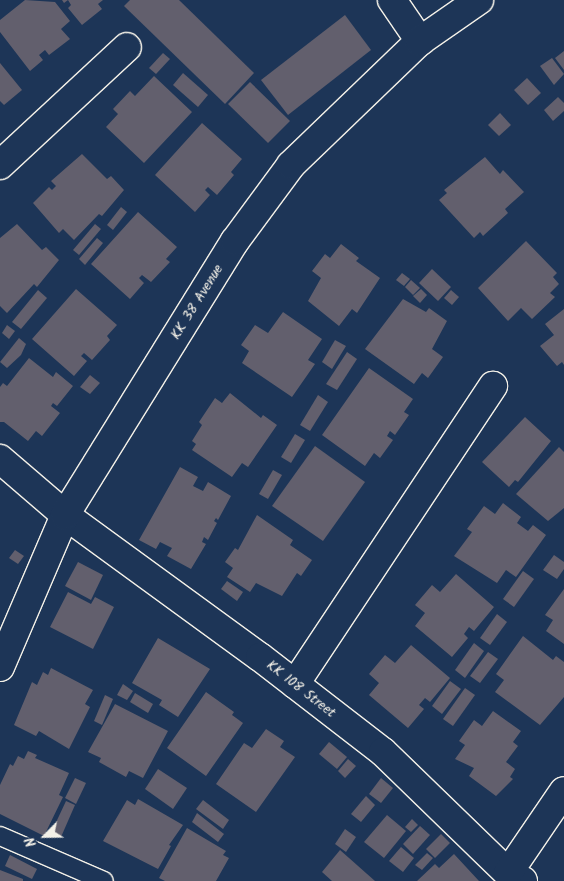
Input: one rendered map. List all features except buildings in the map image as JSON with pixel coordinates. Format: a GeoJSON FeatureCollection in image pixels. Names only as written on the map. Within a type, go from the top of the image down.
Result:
{"type":"FeatureCollection","features":[{"type":"Feature","properties":{"kind":"street"},"geometry":{"type":"LineString","coordinates":[[392,0],[420,41]]}},
{"type":"Feature","properties":{"kind":"street","name":"KK 38 Avenue"},"geometry":{"type":"LineString","coordinates":[[0,667],[64,515],[235,241],[286,172],[420,41],[479,0]]}},
{"type":"Feature","properties":{"kind":"street"},"geometry":{"type":"LineString","coordinates":[[0,165],[127,47]]}},
{"type":"Feature","properties":{"kind":"street"},"geometry":{"type":"LineString","coordinates":[[295,684],[493,386]]}},
{"type":"Feature","properties":{"kind":"street","name":"KK 108 Street"},"geometry":{"type":"LineString","coordinates":[[0,459],[64,515],[295,684],[383,752],[516,877]]}},
{"type":"Feature","properties":{"kind":"street"},"geometry":{"type":"LineString","coordinates":[[516,877],[564,791]]}},
{"type":"Feature","properties":{"kind":"lane"},"geometry":{"type":"LineString","coordinates":[[0,836],[104,881]]}}]}
